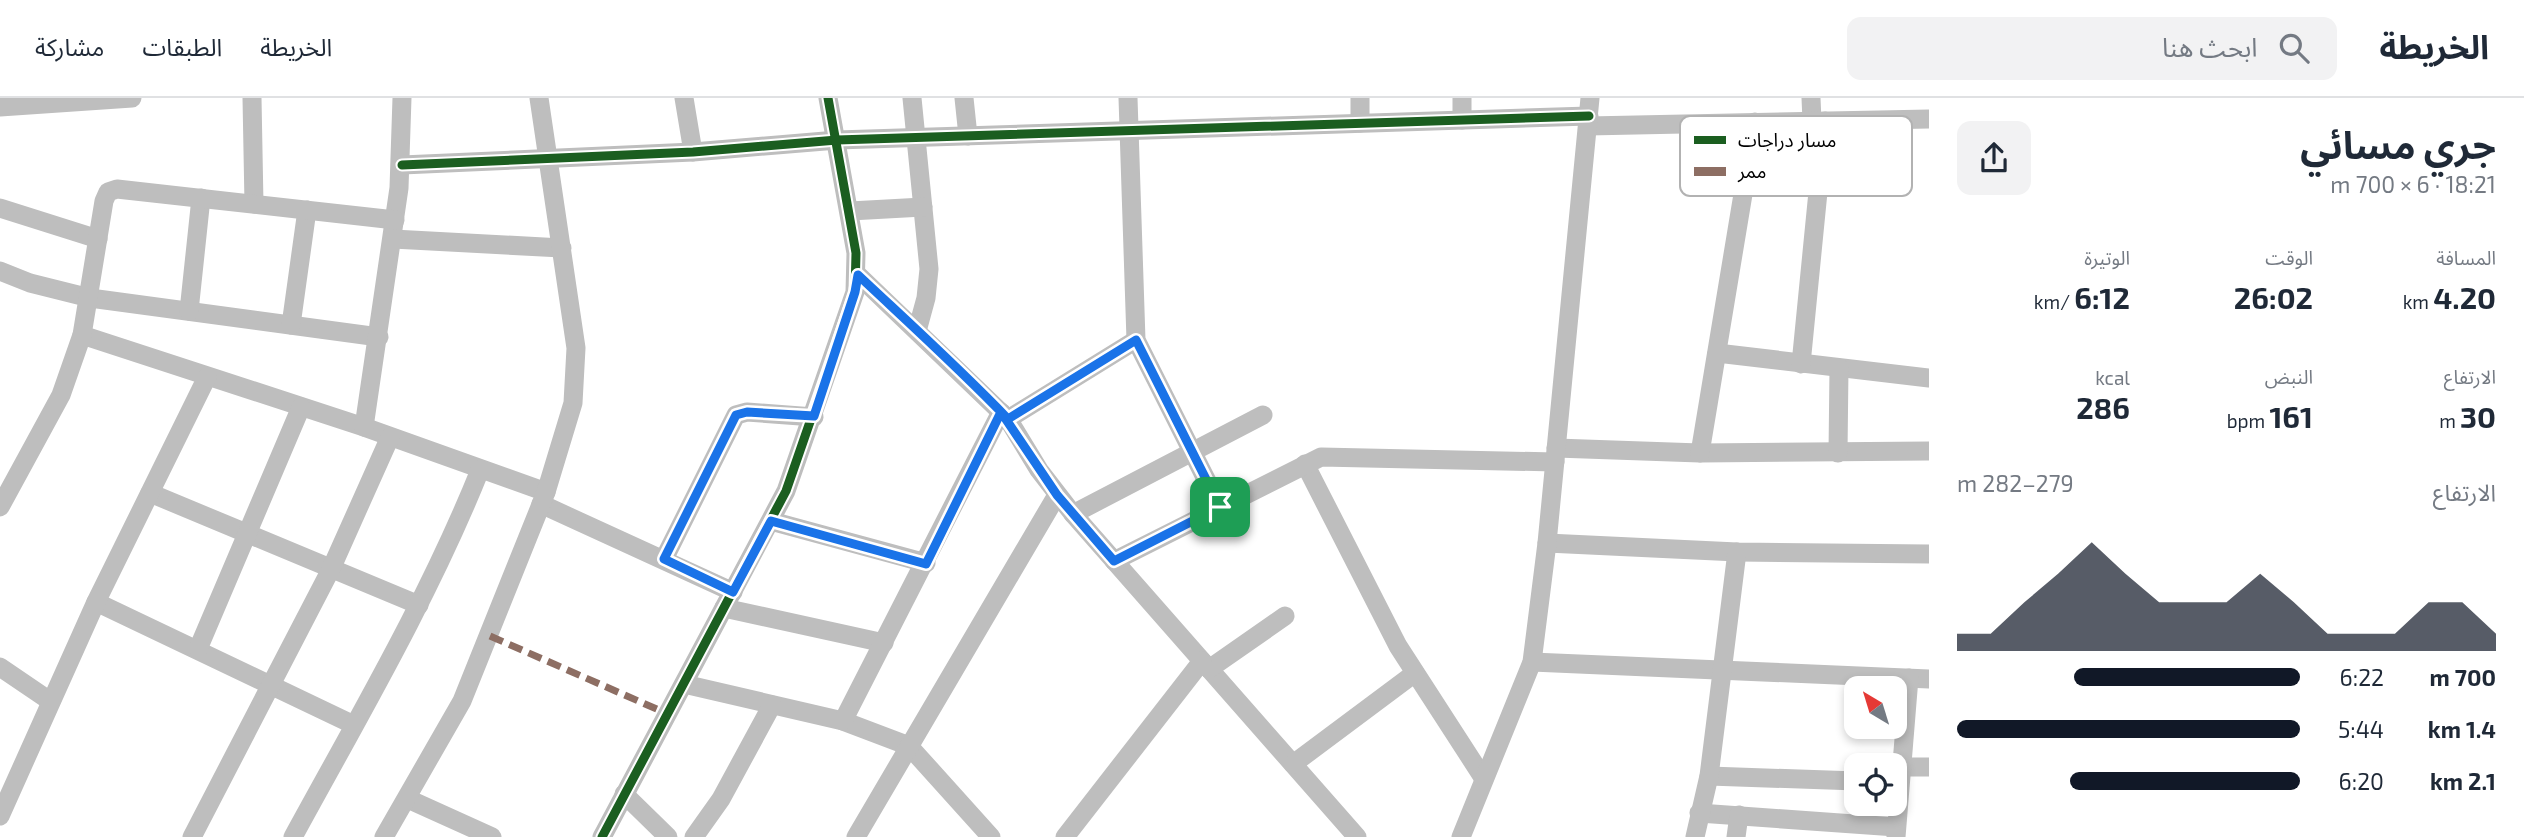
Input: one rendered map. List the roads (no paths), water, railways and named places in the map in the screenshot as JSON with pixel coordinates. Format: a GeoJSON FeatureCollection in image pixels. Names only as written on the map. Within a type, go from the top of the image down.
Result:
{"type":"FeatureCollection","features":[{"type":"Feature","properties":{"kind":"street"},"geometry":{"type":"LineString","coordinates":[[0,107],[132,98]]}},
{"type":"Feature","properties":{"kind":"street"},"geometry":{"type":"LineString","coordinates":[[253,98],[254,204]]}},
{"type":"Feature","properties":{"kind":"street"},"geometry":{"type":"LineString","coordinates":[[363,427],[379,337],[402,165],[402,98]]}},
{"type":"Feature","properties":{"kind":"street"},"geometry":{"type":"LineString","coordinates":[[384,837],[462,701],[543,498],[569,418],[577,372],[562,248],[539,98]]}},
{"type":"Feature","properties":{"kind":"street"},"geometry":{"type":"LineString","coordinates":[[684,98],[693,152]]}},
{"type":"Feature","properties":{"kind":"street"},"geometry":{"type":"LineString","coordinates":[[602,837],[771,521],[797,464],[855,292],[858,275],[850,211],[828,98]]}},
{"type":"Feature","properties":{"kind":"street"},"geometry":{"type":"LineString","coordinates":[[912,98],[929,284],[917,331]]}},
{"type":"Feature","properties":{"kind":"street"},"geometry":{"type":"LineString","coordinates":[[964,98],[968,136]]}},
{"type":"Feature","properties":{"kind":"street"},"geometry":{"type":"LineString","coordinates":[[1128,98],[1136,340],[1220,507]]}},
{"type":"Feature","properties":{"kind":"street"},"geometry":{"type":"LineString","coordinates":[[1360,98],[1360,123]]}},
{"type":"Feature","properties":{"kind":"street"},"geometry":{"type":"LineString","coordinates":[[1462,98],[1462,120]]}},
{"type":"Feature","properties":{"kind":"street"},"geometry":{"type":"LineString","coordinates":[[1811,98],[1816,116]]}},
{"type":"Feature","properties":{"kind":"street"},"geometry":{"type":"LineString","coordinates":[[402,165],[549,160],[917,137],[1462,120],[1589,113],[1680,118]]}},
{"type":"Feature","properties":{"kind":"street"},"geometry":{"type":"LineString","coordinates":[[1461,837],[1532,662],[1547,543],[1589,113]]}},
{"type":"Feature","properties":{"kind":"street"},"geometry":{"type":"LineString","coordinates":[[2,501],[61,394],[82,335],[105,196],[112,190],[307,210],[394,230],[562,248]]}},
{"type":"Feature","properties":{"kind":"street"},"geometry":{"type":"LineString","coordinates":[[1700,453],[1743,196]]}},
{"type":"Feature","properties":{"kind":"street"},"geometry":{"type":"LineString","coordinates":[[1801,364],[1813,196]]}},
{"type":"Feature","properties":{"kind":"street"},"geometry":{"type":"LineString","coordinates":[[189,311],[201,198]]}},
{"type":"Feature","properties":{"kind":"street"},"geometry":{"type":"LineString","coordinates":[[850,211],[923,207]]}},
{"type":"Feature","properties":{"kind":"street"},"geometry":{"type":"LineString","coordinates":[[0,208],[99,239]]}},
{"type":"Feature","properties":{"kind":"street"},"geometry":{"type":"LineString","coordinates":[[292,325],[307,210]]}},
{"type":"Feature","properties":{"kind":"street"},"geometry":{"type":"LineString","coordinates":[[0,271],[30,284],[90,298],[379,337]]}},
{"type":"Feature","properties":{"kind":"street"},"geometry":{"type":"LineString","coordinates":[[858,275],[1005,416],[1057,495],[1357,837]]}},
{"type":"Feature","properties":{"kind":"street"},"geometry":{"type":"LineString","coordinates":[[82,335],[363,427],[480,470],[543,498],[664,559],[729,600],[884,643]]}},
{"type":"Feature","properties":{"kind":"street"},"geometry":{"type":"LineString","coordinates":[[843,721],[1005,416],[1136,340]]}},
{"type":"Feature","properties":{"kind":"street"},"geometry":{"type":"LineString","coordinates":[[1717,353],[1929,378]]}},
{"type":"Feature","properties":{"kind":"street"},"geometry":{"type":"LineString","coordinates":[[1838,453],[1839,368]]}},
{"type":"Feature","properties":{"kind":"street"},"geometry":{"type":"LineString","coordinates":[[0,816],[96,602],[207,377]]}},
{"type":"Feature","properties":{"kind":"street"},"geometry":{"type":"LineString","coordinates":[[198,649],[301,407]]}},
{"type":"Feature","properties":{"kind":"street"},"geometry":{"type":"LineString","coordinates":[[664,559],[736,415],[747,412],[814,416]]}},
{"type":"Feature","properties":{"kind":"street"},"geometry":{"type":"LineString","coordinates":[[1073,514],[1190,450],[1263,415]]}},
{"type":"Feature","properties":{"kind":"street"},"geometry":{"type":"LineString","coordinates":[[192,837],[331,569],[390,437]]}},
{"type":"Feature","properties":{"kind":"street"},"geometry":{"type":"LineString","coordinates":[[1114,561],[1305,464],[1332,456],[1929,451]]}},
{"type":"Feature","properties":{"kind":"street"},"geometry":{"type":"LineString","coordinates":[[1305,464],[1386,623],[1415,673],[1485,779]]}},
{"type":"Feature","properties":{"kind":"street"},"geometry":{"type":"LineString","coordinates":[[293,837],[419,606],[455,533],[480,470]]}},
{"type":"Feature","properties":{"kind":"street"},"geometry":{"type":"LineString","coordinates":[[150,493],[419,606]]}},
{"type":"Feature","properties":{"kind":"street"},"geometry":{"type":"LineString","coordinates":[[856,837],[1057,495]]}},
{"type":"Feature","properties":{"kind":"street"},"geometry":{"type":"LineString","coordinates":[[771,521],[926,564]]}},
{"type":"Feature","properties":{"kind":"street"},"geometry":{"type":"LineString","coordinates":[[1547,543],[1737,552],[1929,554]]}},
{"type":"Feature","properties":{"kind":"street"},"geometry":{"type":"LineString","coordinates":[[1695,837],[1709,776],[1737,552]]}},
{"type":"Feature","properties":{"kind":"street"},"geometry":{"type":"LineString","coordinates":[[96,602],[354,725]]}},
{"type":"Feature","properties":{"kind":"street"},"geometry":{"type":"LineString","coordinates":[[1065,837],[1206,665],[1285,617]]}},
{"type":"Feature","properties":{"kind":"street"},"geometry":{"type":"LineString","coordinates":[[1532,662],[1929,679]]}},
{"type":"Feature","properties":{"kind":"street"},"geometry":{"type":"LineString","coordinates":[[0,667],[50,701]]}},
{"type":"Feature","properties":{"kind":"street"},"geometry":{"type":"LineString","coordinates":[[1293,764],[1415,673]]}},
{"type":"Feature","properties":{"kind":"street"},"geometry":{"type":"LineString","coordinates":[[1901,753],[1909,678]]}},
{"type":"Feature","properties":{"kind":"street"},"geometry":{"type":"LineString","coordinates":[[684,684],[843,721],[909,746],[991,837]]}},
{"type":"Feature","properties":{"kind":"street"},"geometry":{"type":"LineString","coordinates":[[694,837],[722,799],[772,705]]}},
{"type":"Feature","properties":{"kind":"street"},"geometry":{"type":"LineString","coordinates":[[1907,774],[1929,767]]}},
{"type":"Feature","properties":{"kind":"street"},"geometry":{"type":"LineString","coordinates":[[1709,776],[1844,781]]}},
{"type":"Feature","properties":{"kind":"street"},"geometry":{"type":"LineString","coordinates":[[624,794],[668,837]]}},
{"type":"Feature","properties":{"kind":"street"},"geometry":{"type":"LineString","coordinates":[[408,799],[492,837]]}},
{"type":"Feature","properties":{"kind":"street"},"geometry":{"type":"LineString","coordinates":[[1699,813],[1896,832]]}},
{"type":"Feature","properties":{"kind":"street"},"geometry":{"type":"LineString","coordinates":[[1736,837],[1739,815]]}}]}
